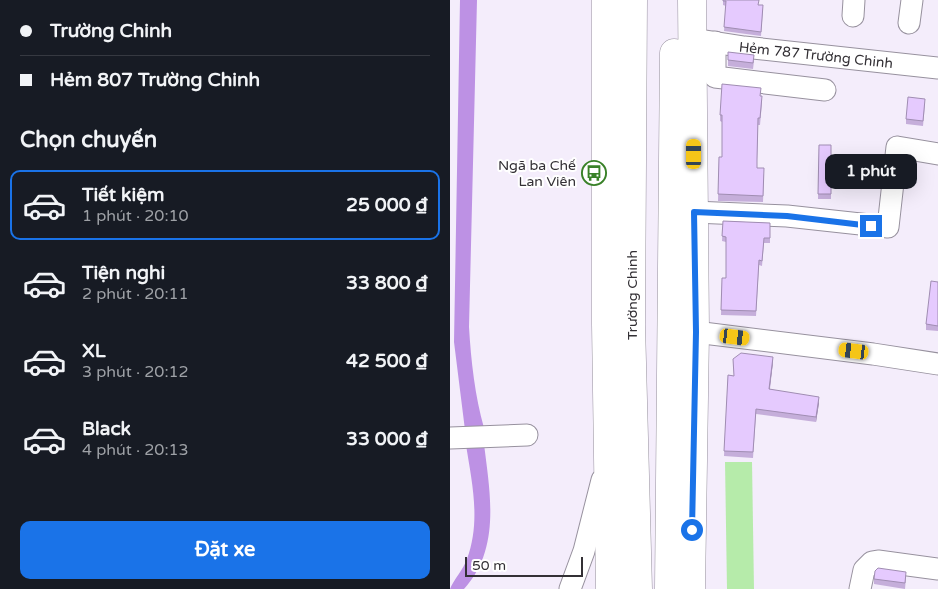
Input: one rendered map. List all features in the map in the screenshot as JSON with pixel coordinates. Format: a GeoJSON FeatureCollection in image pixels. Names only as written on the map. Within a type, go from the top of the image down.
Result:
{"type":"FeatureCollection","features":[{"type":"Feature","properties":{"kind":"main road","name":"Trường Chinh"},"geometry":{"type":"LineString","coordinates":[[606,0],[610,589]]}},
{"type":"Feature","properties":{"kind":"main road","name":"Trường Chinh"},"geometry":{"type":"LineString","coordinates":[[633,0],[631,325],[638,589]]}},
{"type":"Feature","properties":{"kind":"main road"},"geometry":{"type":"LineString","coordinates":[[669,589],[674,0]]}},
{"type":"Feature","properties":{"kind":"main road"},"geometry":{"type":"LineString","coordinates":[[691,589],[696,332],[694,212],[704,41],[692,0]]}},
{"type":"Feature","properties":{"kind":"street"},"geometry":{"type":"LineString","coordinates":[[909,23],[912,0]]}},
{"type":"Feature","properties":{"kind":"street"},"geometry":{"type":"LineString","coordinates":[[704,41],[715,77],[825,90]]}},
{"type":"Feature","properties":{"kind":"street","name":"Hẻm 787 Trường Chinh"},"geometry":{"type":"LineString","coordinates":[[704,41],[938,68]]}},
{"type":"Feature","properties":{"kind":"street"},"geometry":{"type":"LineString","coordinates":[[694,212],[787,216],[888,227],[897,146],[938,154]]}},
{"type":"Feature","properties":{"kind":"street"},"geometry":{"type":"LineString","coordinates":[[696,332],[938,364]]}},
{"type":"Feature","properties":{"kind":"street"},"geometry":{"type":"LineString","coordinates":[[450,438],[527,435]]}},
{"type":"Feature","properties":{"kind":"street"},"geometry":{"type":"LineString","coordinates":[[570,589],[584,551],[608,455]]}},
{"type":"Feature","properties":{"kind":"street"},"geometry":{"type":"LineString","coordinates":[[860,589],[864,570],[872,562],[878,561],[938,569]]}},
{"type":"Feature","properties":{"kind":"green space"},"geometry":{"type":"Polygon","coordinates":[[[725,462],[752,462],[754,589],[727,589],[725,462]]]}},
{"type":"Feature","properties":{"kind":"shaded area"},"geometry":{"type":"Polygon","coordinates":[[[460,0],[477,0],[469,327],[474,378],[484,428],[465,430],[454,342],[460,0]]]}},
{"type":"Feature","properties":{"kind":"shaded area"},"geometry":{"type":"Polygon","coordinates":[[[484,444],[489,482],[490,520],[484,556],[476,573],[464,589],[450,589],[467,559],[474,530],[474,502],[466,445],[484,444]]]}},
{"type":"Feature","properties":{"kind":"building"},"geometry":{"type":"Polygon","coordinates":[[[723,0],[759,0],[758,5],[763,5],[761,32],[724,27],[726,1],[723,0]]]}},
{"type":"Feature","properties":{"kind":"building"},"geometry":{"type":"Polygon","coordinates":[[[728,52],[754,55],[753,63],[728,60],[728,52]]]}},
{"type":"Feature","properties":{"kind":"building"},"geometry":{"type":"Polygon","coordinates":[[[722,84],[761,88],[757,168],[764,168],[763,196],[718,194],[719,157],[722,157],[722,115],[720,115],[722,84]]]}},
{"type":"Feature","properties":{"kind":"building"},"geometry":{"type":"Polygon","coordinates":[[[908,97],[925,99],[923,121],[906,119],[908,97]]]}},
{"type":"Feature","properties":{"kind":"building"},"geometry":{"type":"Polygon","coordinates":[[[819,145],[831,145],[831,194],[818,194],[819,145]]]}},
{"type":"Feature","properties":{"kind":"building"},"geometry":{"type":"Polygon","coordinates":[[[723,221],[770,223],[770,238],[764,238],[762,261],[759,260],[756,311],[721,310],[722,278],[726,278],[726,237],[722,236],[723,221]]]}},
{"type":"Feature","properties":{"kind":"building"},"geometry":{"type":"Polygon","coordinates":[[[931,281],[938,282],[938,326],[926,324],[931,281]]]}},
{"type":"Feature","properties":{"kind":"building"},"geometry":{"type":"Polygon","coordinates":[[[741,353],[773,357],[769,389],[819,397],[816,417],[756,409],[753,452],[724,451],[728,375],[734,376],[733,359],[741,353]]]}},
{"type":"Feature","properties":{"kind":"building"},"geometry":{"type":"Polygon","coordinates":[[[878,568],[906,572],[905,583],[874,579],[875,571],[878,568]]]}},
{"type":"Feature","properties":{"kind":"place","name":"Ngã ba Chế Lan Viên"},"geometry":{"type":"Point","coordinates":[594,173]}},
{"type":"Feature","properties":{"kind":"route"},"geometry":{"type":"LineString","coordinates":[[692,530],[696,332],[694,212],[787,216],[871,226]]}}]}
